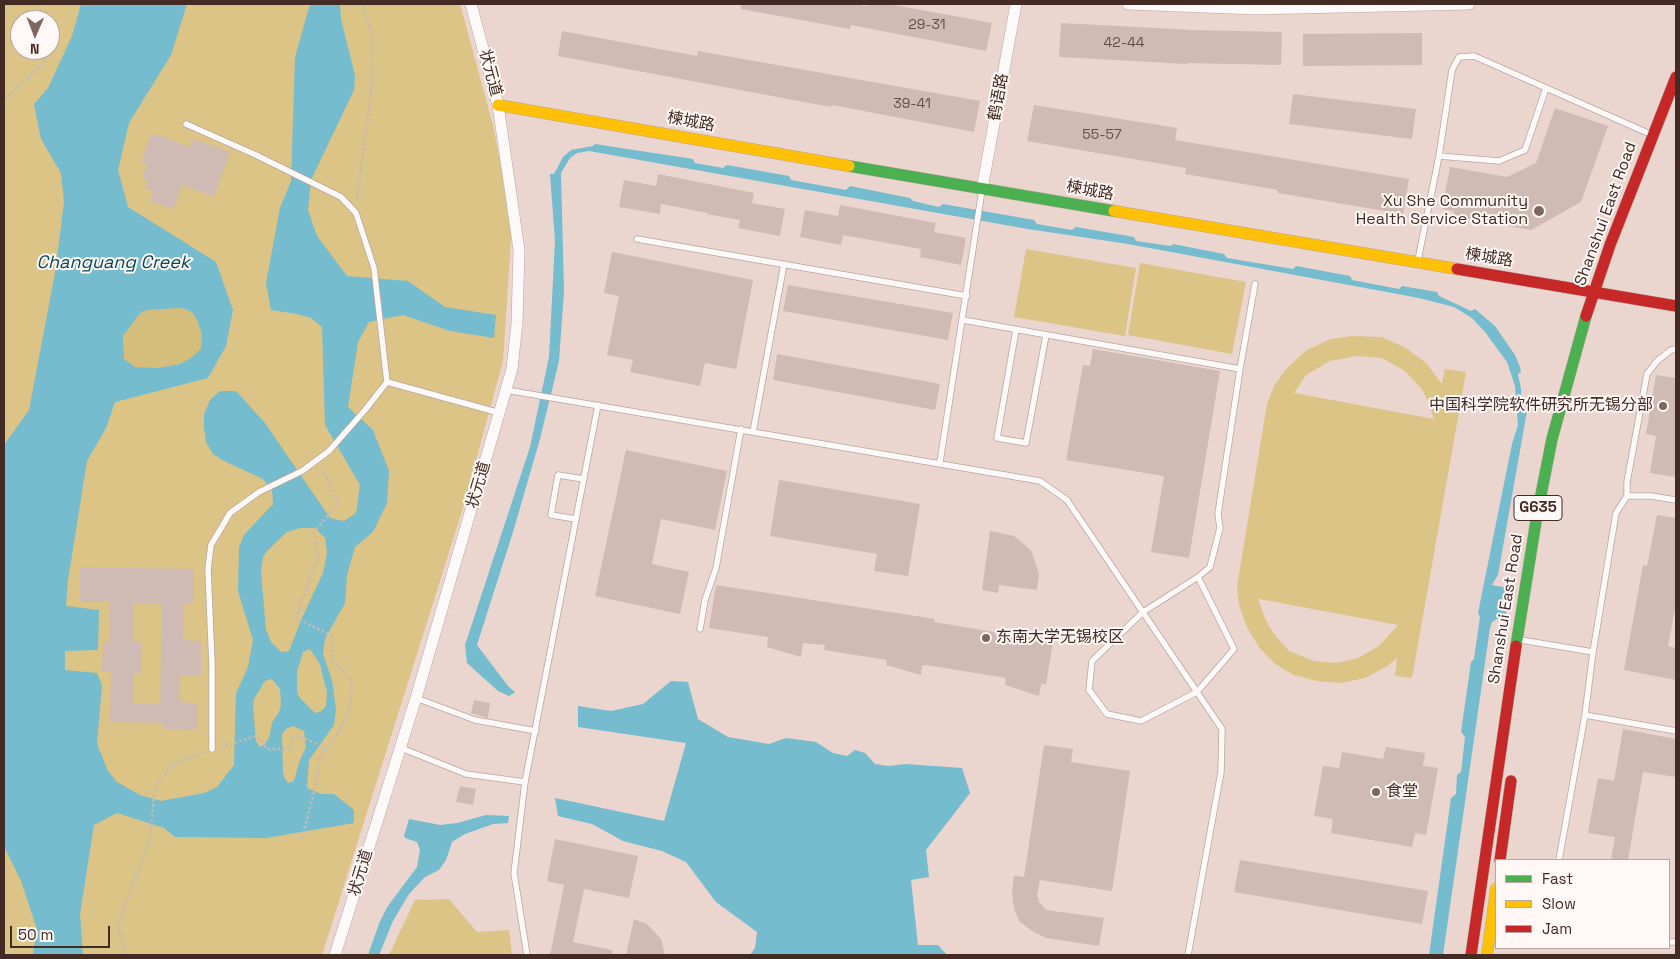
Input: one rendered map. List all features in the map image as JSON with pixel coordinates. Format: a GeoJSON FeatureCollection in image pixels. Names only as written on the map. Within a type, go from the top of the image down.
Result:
{"type":"FeatureCollection","features":[{"type":"Feature","properties":{"kind":"main road","name":"Shanshui East Road"},"geometry":{"type":"LineString","coordinates":[[1471,955],[1536,515],[1552,439],[1566,383],[1610,245],[1676,77]]}},
{"type":"Feature","properties":{"kind":"main road","name":"楝城路"},"geometry":{"type":"LineString","coordinates":[[498,105],[982,190],[1676,306]]}},
{"type":"Feature","properties":{"kind":"main road"},"geometry":{"type":"LineString","coordinates":[[1572,410],[1575,393],[1592,336]]}},
{"type":"Feature","properties":{"kind":"main road"},"geometry":{"type":"LineString","coordinates":[[1500,859],[1513,765]]}},
{"type":"Feature","properties":{"kind":"main road"},"geometry":{"type":"LineString","coordinates":[[1487,955],[1495,896]]}},
{"type":"Feature","properties":{"kind":"street","name":"状元道"},"geometry":{"type":"LineString","coordinates":[[336,955],[401,748],[512,369],[517,323],[519,250],[498,105],[471,4]]}},
{"type":"Feature","properties":{"kind":"street","name":"鹤语路"},"geometry":{"type":"LineString","coordinates":[[982,190],[1016,4]]}},
{"type":"Feature","properties":{"kind":"street"},"geometry":{"type":"LineString","coordinates":[[1128,4],[1256,9],[1469,4]]}},
{"type":"Feature","properties":{"kind":"lane"},"geometry":{"type":"LineString","coordinates":[[1418,262],[1452,70],[1459,57],[1474,56],[1653,135]]}},
{"type":"Feature","properties":{"kind":"lane"},"geometry":{"type":"LineString","coordinates":[[1438,156],[1499,161],[1524,150],[1546,88]]}},
{"type":"Feature","properties":{"kind":"lane"},"geometry":{"type":"LineString","coordinates":[[186,124],[341,197],[356,213],[374,268],[387,382],[329,451],[302,472],[259,492],[230,513],[211,545],[208,569],[212,665],[212,749]]}},
{"type":"Feature","properties":{"kind":"lane"},"geometry":{"type":"LineString","coordinates":[[940,462],[982,190]]}},
{"type":"Feature","properties":{"kind":"lane"},"geometry":{"type":"LineString","coordinates":[[637,238],[966,296]]}},
{"type":"Feature","properties":{"kind":"lane"},"geometry":{"type":"LineString","coordinates":[[753,432],[784,264]]}},
{"type":"Feature","properties":{"kind":"lane"},"geometry":{"type":"LineString","coordinates":[[1198,577],[1234,650],[1197,692],[1141,721],[1107,714],[1089,690],[1092,661],[1143,612],[1198,577],[1210,566],[1220,528],[1218,514],[1255,284]]}},
{"type":"Feature","properties":{"kind":"lane"},"geometry":{"type":"LineString","coordinates":[[963,320],[1240,368]]}},
{"type":"Feature","properties":{"kind":"lane"},"geometry":{"type":"LineString","coordinates":[[1016,330],[997,438],[1026,443],[1046,335]]}},
{"type":"Feature","properties":{"kind":"lane"},"geometry":{"type":"LineString","coordinates":[[1559,859],[1585,715],[1593,652],[1616,513],[1627,496],[1627,482],[1647,374],[1657,361],[1671,350],[1676,350]]}},
{"type":"Feature","properties":{"kind":"lane"},"geometry":{"type":"LineString","coordinates":[[387,382],[500,412]]}},
{"type":"Feature","properties":{"kind":"lane"},"geometry":{"type":"LineString","coordinates":[[506,390],[940,462],[1040,481],[1067,500],[1222,729],[1221,772],[1188,955]]}},
{"type":"Feature","properties":{"kind":"lane"},"geometry":{"type":"LineString","coordinates":[[527,955],[514,874],[525,782],[598,405]]}},
{"type":"Feature","properties":{"kind":"lane"},"geometry":{"type":"LineString","coordinates":[[700,629],[705,600],[716,568],[741,429]]}},
{"type":"Feature","properties":{"kind":"lane"},"geometry":{"type":"LineString","coordinates":[[576,519],[551,515],[558,475],[584,480]]}},
{"type":"Feature","properties":{"kind":"lane"},"geometry":{"type":"LineString","coordinates":[[1627,496],[1651,496],[1676,500]]}},
{"type":"Feature","properties":{"kind":"lane"},"geometry":{"type":"LineString","coordinates":[[1517,640],[1593,652]]}},
{"type":"Feature","properties":{"kind":"lane"},"geometry":{"type":"LineString","coordinates":[[416,698],[474,720],[536,731]]}},
{"type":"Feature","properties":{"kind":"lane"},"geometry":{"type":"LineString","coordinates":[[1585,715],[1676,730]]}},
{"type":"Feature","properties":{"kind":"lane"},"geometry":{"type":"LineString","coordinates":[[401,748],[466,774],[525,782]]}},
{"type":"Feature","properties":{"kind":"path"},"geometry":{"type":"LineString","coordinates":[[356,213],[371,93],[372,34],[362,4]]}},
{"type":"Feature","properties":{"kind":"path"},"geometry":{"type":"LineString","coordinates":[[4,97],[7,98],[44,60]]}},
{"type":"Feature","properties":{"kind":"path"},"geometry":{"type":"LineString","coordinates":[[302,838],[317,780],[320,758],[339,732],[350,709],[352,680],[332,659],[332,636],[296,618],[318,556],[314,532],[338,503],[318,459]]}},
{"type":"Feature","properties":{"kind":"path"},"geometry":{"type":"LineString","coordinates":[[124,955],[118,924],[150,839],[155,788],[171,765],[212,749],[256,736],[268,749],[292,748],[292,737],[302,737],[326,749]]}},
{"type":"Feature","properties":{"kind":"shaded area"},"geometry":{"type":"Polygon","coordinates":[[[4,4],[460,4],[493,125],[512,224],[503,361],[463,508],[322,955],[4,955],[4,4]]]}},
{"type":"Feature","properties":{"kind":"shaded area"},"geometry":{"type":"Polygon","coordinates":[[[1026,249],[1136,268],[1125,336],[1014,317],[1026,249]]]}},
{"type":"Feature","properties":{"kind":"shaded area"},"geometry":{"type":"Polygon","coordinates":[[[1140,263],[1246,282],[1232,354],[1128,335],[1140,263]]]}},
{"type":"Feature","properties":{"kind":"shaded area"},"geometry":{"type":"Polygon","coordinates":[[[179,308],[193,313],[197,320],[202,334],[201,349],[191,358],[180,364],[158,368],[135,367],[124,359],[123,336],[140,312],[179,308]]]}},
{"type":"Feature","properties":{"kind":"shaded area"},"geometry":{"type":"Polygon","coordinates":[[[1352,336],[1382,337],[1406,348],[1426,363],[1442,384],[1445,369],[1466,372],[1412,678],[1395,676],[1397,658],[1386,667],[1365,678],[1341,683],[1317,681],[1294,675],[1275,664],[1259,647],[1247,627],[1239,605],[1237,586],[1267,404],[1274,386],[1287,368],[1307,350],[1331,339],[1352,336]],[[1357,356],[1330,361],[1306,375],[1294,393],[1434,419],[1421,388],[1405,371],[1382,358],[1357,356]],[[1259,599],[1265,619],[1274,634],[1289,651],[1314,661],[1337,663],[1358,658],[1379,646],[1398,625],[1259,599]]]}},
{"type":"Feature","properties":{"kind":"shaded area"},"geometry":{"type":"Polygon","coordinates":[[[449,899],[477,932],[509,930],[512,955],[389,955],[415,900],[449,899]]]}},
{"type":"Feature","properties":{"kind":"water","name":"Changuang Creek"},"geometry":{"type":"Polygon","coordinates":[[[81,4],[187,4],[171,55],[129,123],[118,170],[128,207],[216,262],[233,310],[226,346],[208,378],[115,402],[106,428],[87,461],[68,580],[66,606],[99,610],[98,650],[65,651],[65,670],[97,673],[102,685],[97,744],[108,771],[117,782],[140,795],[161,801],[204,793],[217,787],[234,765],[236,693],[248,667],[253,640],[238,591],[239,547],[244,535],[273,504],[272,490],[263,479],[213,454],[206,442],[204,428],[204,414],[210,400],[220,391],[236,391],[265,423],[330,518],[344,521],[356,513],[360,485],[325,425],[322,327],[311,318],[271,310],[266,283],[280,208],[291,181],[295,57],[310,4],[340,4],[341,19],[355,75],[354,90],[311,180],[308,210],[317,236],[347,276],[408,281],[445,307],[496,315],[494,338],[450,331],[403,315],[369,322],[358,342],[348,407],[373,430],[389,471],[387,503],[373,532],[355,547],[347,575],[345,603],[325,639],[323,654],[332,680],[336,710],[334,725],[309,760],[307,788],[321,794],[334,794],[354,810],[354,823],[266,838],[175,837],[164,828],[117,813],[94,825],[80,914],[83,955],[33,955],[37,929],[21,881],[5,848],[4,445],[29,410],[55,273],[64,202],[61,173],[41,139],[34,104],[48,88],[72,36],[81,4]],[[179,308],[141,312],[123,336],[124,359],[135,367],[158,368],[180,364],[191,358],[201,349],[202,334],[193,313],[179,308]],[[301,528],[287,532],[263,557],[261,571],[266,630],[271,642],[281,652],[289,651],[323,573],[327,552],[325,538],[315,528],[301,528]],[[310,649],[303,652],[297,672],[297,692],[300,698],[315,713],[322,711],[326,706],[327,692],[320,664],[310,649]],[[272,679],[265,681],[254,699],[256,741],[260,747],[269,738],[272,723],[279,712],[281,705],[280,689],[272,679]],[[293,726],[286,729],[282,734],[283,770],[284,777],[288,783],[294,781],[306,747],[304,731],[293,726]]]}},
{"type":"Feature","properties":{"kind":"water"},"geometry":{"type":"Polygon","coordinates":[[[595,144],[693,159],[695,163],[723,168],[727,165],[789,176],[791,180],[846,190],[850,186],[910,198],[913,201],[939,207],[943,204],[1034,220],[1037,224],[1072,230],[1076,227],[1134,237],[1136,241],[1171,246],[1173,244],[1224,254],[1227,258],[1293,269],[1296,266],[1350,276],[1352,280],[1399,289],[1402,286],[1437,292],[1439,296],[1471,311],[1475,309],[1495,326],[1515,355],[1520,367],[1521,372],[1518,374],[1522,407],[1527,411],[1498,575],[1492,585],[1509,588],[1506,614],[1492,622],[1490,628],[1443,955],[1429,955],[1451,798],[1456,794],[1457,775],[1461,772],[1465,737],[1461,732],[1471,662],[1474,659],[1480,617],[1478,613],[1512,444],[1518,425],[1515,386],[1507,362],[1472,318],[1454,307],[1419,298],[1128,244],[1028,229],[589,151],[577,153],[570,158],[561,173],[564,291],[559,361],[540,439],[477,645],[508,686],[515,692],[509,696],[498,691],[467,663],[465,645],[530,447],[549,357],[555,241],[550,174],[554,174],[563,157],[571,150],[595,144]]]}},
{"type":"Feature","properties":{"kind":"water"},"geometry":{"type":"Polygon","coordinates":[[[671,681],[688,682],[698,719],[728,737],[769,744],[786,738],[816,742],[833,753],[847,756],[855,750],[865,753],[875,764],[889,766],[906,764],[962,768],[970,793],[926,850],[929,877],[911,880],[918,945],[938,945],[947,955],[750,955],[755,948],[757,932],[716,902],[686,862],[662,851],[623,841],[592,824],[558,816],[555,798],[664,821],[686,743],[578,727],[578,706],[611,711],[643,704],[671,681]]]}},
{"type":"Feature","properties":{"kind":"water"},"geometry":{"type":"Polygon","coordinates":[[[486,815],[509,816],[508,823],[493,824],[465,834],[452,842],[446,860],[439,870],[425,877],[409,894],[393,921],[379,955],[368,955],[380,921],[388,906],[417,867],[420,850],[417,842],[404,836],[409,819],[440,825],[457,823],[486,815]]]}},
{"type":"Feature","properties":{"kind":"building"},"geometry":{"type":"Polygon","coordinates":[[[741,4],[854,4],[867,6],[867,4],[889,4],[992,23],[986,51],[851,25],[850,29],[741,9],[741,4]]]}},
{"type":"Feature","properties":{"kind":"building"},"geometry":{"type":"Polygon","coordinates":[[[1061,23],[1193,30],[1282,32],[1281,65],[1187,64],[1059,57],[1061,23]]]}},
{"type":"Feature","properties":{"kind":"building"},"geometry":{"type":"Polygon","coordinates":[[[562,31],[697,56],[698,51],[980,101],[974,132],[558,56],[562,31]]]}},
{"type":"Feature","properties":{"kind":"building"},"geometry":{"type":"Polygon","coordinates":[[[1422,33],[1422,65],[1303,66],[1303,34],[1422,33]]]}},
{"type":"Feature","properties":{"kind":"building"},"geometry":{"type":"Polygon","coordinates":[[[1293,94],[1416,109],[1412,139],[1289,124],[1293,94]]]}},
{"type":"Feature","properties":{"kind":"building"},"geometry":{"type":"Polygon","coordinates":[[[1034,105],[1177,128],[1175,140],[1409,179],[1403,214],[1278,193],[1278,190],[1185,174],[1186,168],[1027,141],[1034,105]]]}},
{"type":"Feature","properties":{"kind":"building"},"geometry":{"type":"Polygon","coordinates":[[[1555,108],[1608,126],[1581,202],[1531,230],[1453,216],[1454,211],[1442,209],[1450,167],[1507,177],[1536,163],[1555,108]]]}},
{"type":"Feature","properties":{"kind":"building"},"geometry":{"type":"Polygon","coordinates":[[[152,133],[190,147],[193,139],[230,152],[214,197],[182,185],[173,209],[150,201],[153,191],[145,188],[148,180],[142,178],[147,164],[141,162],[152,133]]]}},
{"type":"Feature","properties":{"kind":"building"},"geometry":{"type":"Polygon","coordinates":[[[658,174],[754,193],[752,203],[785,209],[780,236],[738,228],[740,220],[661,204],[660,214],[619,207],[624,180],[656,186],[658,174]]]}},
{"type":"Feature","properties":{"kind":"building"},"geometry":{"type":"Polygon","coordinates":[[[840,205],[936,223],[934,232],[966,238],[961,265],[920,257],[921,249],[843,235],[841,245],[800,237],[805,210],[838,216],[840,205]]]}},
{"type":"Feature","properties":{"kind":"building"},"geometry":{"type":"Polygon","coordinates":[[[612,252],[753,280],[736,369],[705,363],[700,386],[630,372],[633,360],[607,355],[619,296],[604,293],[612,252]]]}},
{"type":"Feature","properties":{"kind":"building"},"geometry":{"type":"Polygon","coordinates":[[[788,285],[953,313],[948,340],[783,311],[788,285]]]}},
{"type":"Feature","properties":{"kind":"building"},"geometry":{"type":"Polygon","coordinates":[[[1093,349],[1220,371],[1189,558],[1151,552],[1164,476],[1066,460],[1083,365],[1090,366],[1093,349]]]}},
{"type":"Feature","properties":{"kind":"building"},"geometry":{"type":"Polygon","coordinates":[[[777,354],[940,384],[935,410],[773,380],[777,354]]]}},
{"type":"Feature","properties":{"kind":"building","name":"中国科学院软件研究所无锡分部"},"geometry":{"type":"Polygon","coordinates":[[[1656,375],[1676,378],[1676,477],[1650,473],[1656,436],[1646,434],[1656,375]]]}},
{"type":"Feature","properties":{"kind":"building"},"geometry":{"type":"Polygon","coordinates":[[[626,450],[727,471],[715,530],[661,519],[652,564],[689,572],[680,614],[595,596],[626,450]]]}},
{"type":"Feature","properties":{"kind":"building"},"geometry":{"type":"Polygon","coordinates":[[[779,480],[920,504],[908,576],[874,571],[877,554],[770,536],[779,480]]]}},
{"type":"Feature","properties":{"kind":"building"},"geometry":{"type":"Polygon","coordinates":[[[1657,515],[1676,518],[1676,603],[1668,646],[1676,648],[1676,680],[1624,670],[1643,565],[1647,566],[1657,515]]]}},
{"type":"Feature","properties":{"kind":"building"},"geometry":{"type":"Polygon","coordinates":[[[990,531],[1014,536],[1031,550],[1039,574],[1037,590],[999,585],[998,593],[982,590],[990,531]]]}},
{"type":"Feature","properties":{"kind":"building"},"geometry":{"type":"Polygon","coordinates":[[[80,567],[194,569],[194,603],[184,603],[183,640],[201,641],[201,676],[180,675],[180,702],[197,703],[197,730],[164,729],[164,723],[110,722],[111,672],[102,672],[103,642],[109,642],[110,602],[80,602],[80,567]],[[134,603],[133,642],[141,642],[141,673],[133,673],[133,704],[160,704],[162,603],[134,603]]]}},
{"type":"Feature","properties":{"kind":"building"},"geometry":{"type":"Polygon","coordinates":[[[716,585],[935,619],[934,622],[1053,642],[1046,684],[1041,684],[1039,696],[1005,685],[1006,678],[926,665],[922,666],[921,675],[886,665],[887,660],[824,650],[825,645],[803,643],[801,657],[767,647],[768,637],[709,628],[716,585]]]}},
{"type":"Feature","properties":{"kind":"building"},"geometry":{"type":"Polygon","coordinates":[[[474,700],[490,703],[488,718],[471,713],[474,700]]]}},
{"type":"Feature","properties":{"kind":"building"},"geometry":{"type":"Polygon","coordinates":[[[1623,729],[1676,739],[1676,777],[1643,772],[1628,859],[1611,859],[1615,837],[1588,833],[1598,778],[1614,781],[1623,729]]]}},
{"type":"Feature","properties":{"kind":"building"},"geometry":{"type":"Polygon","coordinates":[[[1044,745],[1073,749],[1071,762],[1130,771],[1112,891],[1040,880],[1037,895],[1039,902],[1046,910],[1104,918],[1099,946],[1046,938],[1032,931],[1019,921],[1014,909],[1012,891],[1014,876],[1024,877],[1044,745]]]}},
{"type":"Feature","properties":{"kind":"building","name":"食堂"},"geometry":{"type":"Polygon","coordinates":[[[1386,747],[1425,753],[1423,766],[1438,768],[1426,835],[1415,833],[1412,847],[1331,833],[1333,819],[1314,816],[1323,766],[1339,768],[1342,752],[1383,759],[1386,747]]]}},
{"type":"Feature","properties":{"kind":"building"},"geometry":{"type":"Polygon","coordinates":[[[460,786],[476,789],[473,805],[456,802],[460,786]]]}},
{"type":"Feature","properties":{"kind":"building"},"geometry":{"type":"Polygon","coordinates":[[[555,839],[638,856],[629,898],[584,889],[573,942],[612,950],[612,955],[550,955],[564,885],[547,881],[555,839]]]}},
{"type":"Feature","properties":{"kind":"building"},"geometry":{"type":"Polygon","coordinates":[[[1240,860],[1428,891],[1422,924],[1234,892],[1240,860]]]}},
{"type":"Feature","properties":{"kind":"building"},"geometry":{"type":"Polygon","coordinates":[[[634,919],[647,924],[661,939],[665,955],[626,955],[634,919]]]}},
{"type":"Feature","properties":{"kind":"traffic: fast"},"geometry":{"type":"LineString","coordinates":[[849,166],[1114,211]]}},
{"type":"Feature","properties":{"kind":"traffic: fast"},"geometry":{"type":"LineString","coordinates":[[1516,646],[1537,515],[1552,439],[1586,316]]}},
{"type":"Feature","properties":{"kind":"traffic: slow"},"geometry":{"type":"LineString","coordinates":[[498,105],[849,166]]}},
{"type":"Feature","properties":{"kind":"traffic: slow"},"geometry":{"type":"LineString","coordinates":[[1114,211],[1457,269]]}},
{"type":"Feature","properties":{"kind":"traffic: slow"},"geometry":{"type":"LineString","coordinates":[[1487,955],[1495,896]]}},
{"type":"Feature","properties":{"kind":"traffic: jam"},"geometry":{"type":"LineString","coordinates":[[1586,316],[1610,245],[1676,77]]}},
{"type":"Feature","properties":{"kind":"traffic: jam"},"geometry":{"type":"LineString","coordinates":[[1457,269],[1676,306]]}},
{"type":"Feature","properties":{"kind":"traffic: jam"},"geometry":{"type":"LineString","coordinates":[[1471,955],[1516,646]]}},
{"type":"Feature","properties":{"kind":"traffic: jam"},"geometry":{"type":"LineString","coordinates":[[1500,859],[1511,781]]}},
{"type":"Feature","properties":{"kind":"place","name":"Xu She Community Health Service Station"},"geometry":{"type":"Point","coordinates":[1539,211]}},
{"type":"Feature","properties":{"kind":"place","name":"中国科学院软件研究所无锡分部"},"geometry":{"type":"Point","coordinates":[1663,406]}},
{"type":"Feature","properties":{"kind":"place","name":"东南大学无锡校区"},"geometry":{"type":"Point","coordinates":[986,638]}},
{"type":"Feature","properties":{"kind":"place","name":"食堂"},"geometry":{"type":"Point","coordinates":[1376,792]}}]}
